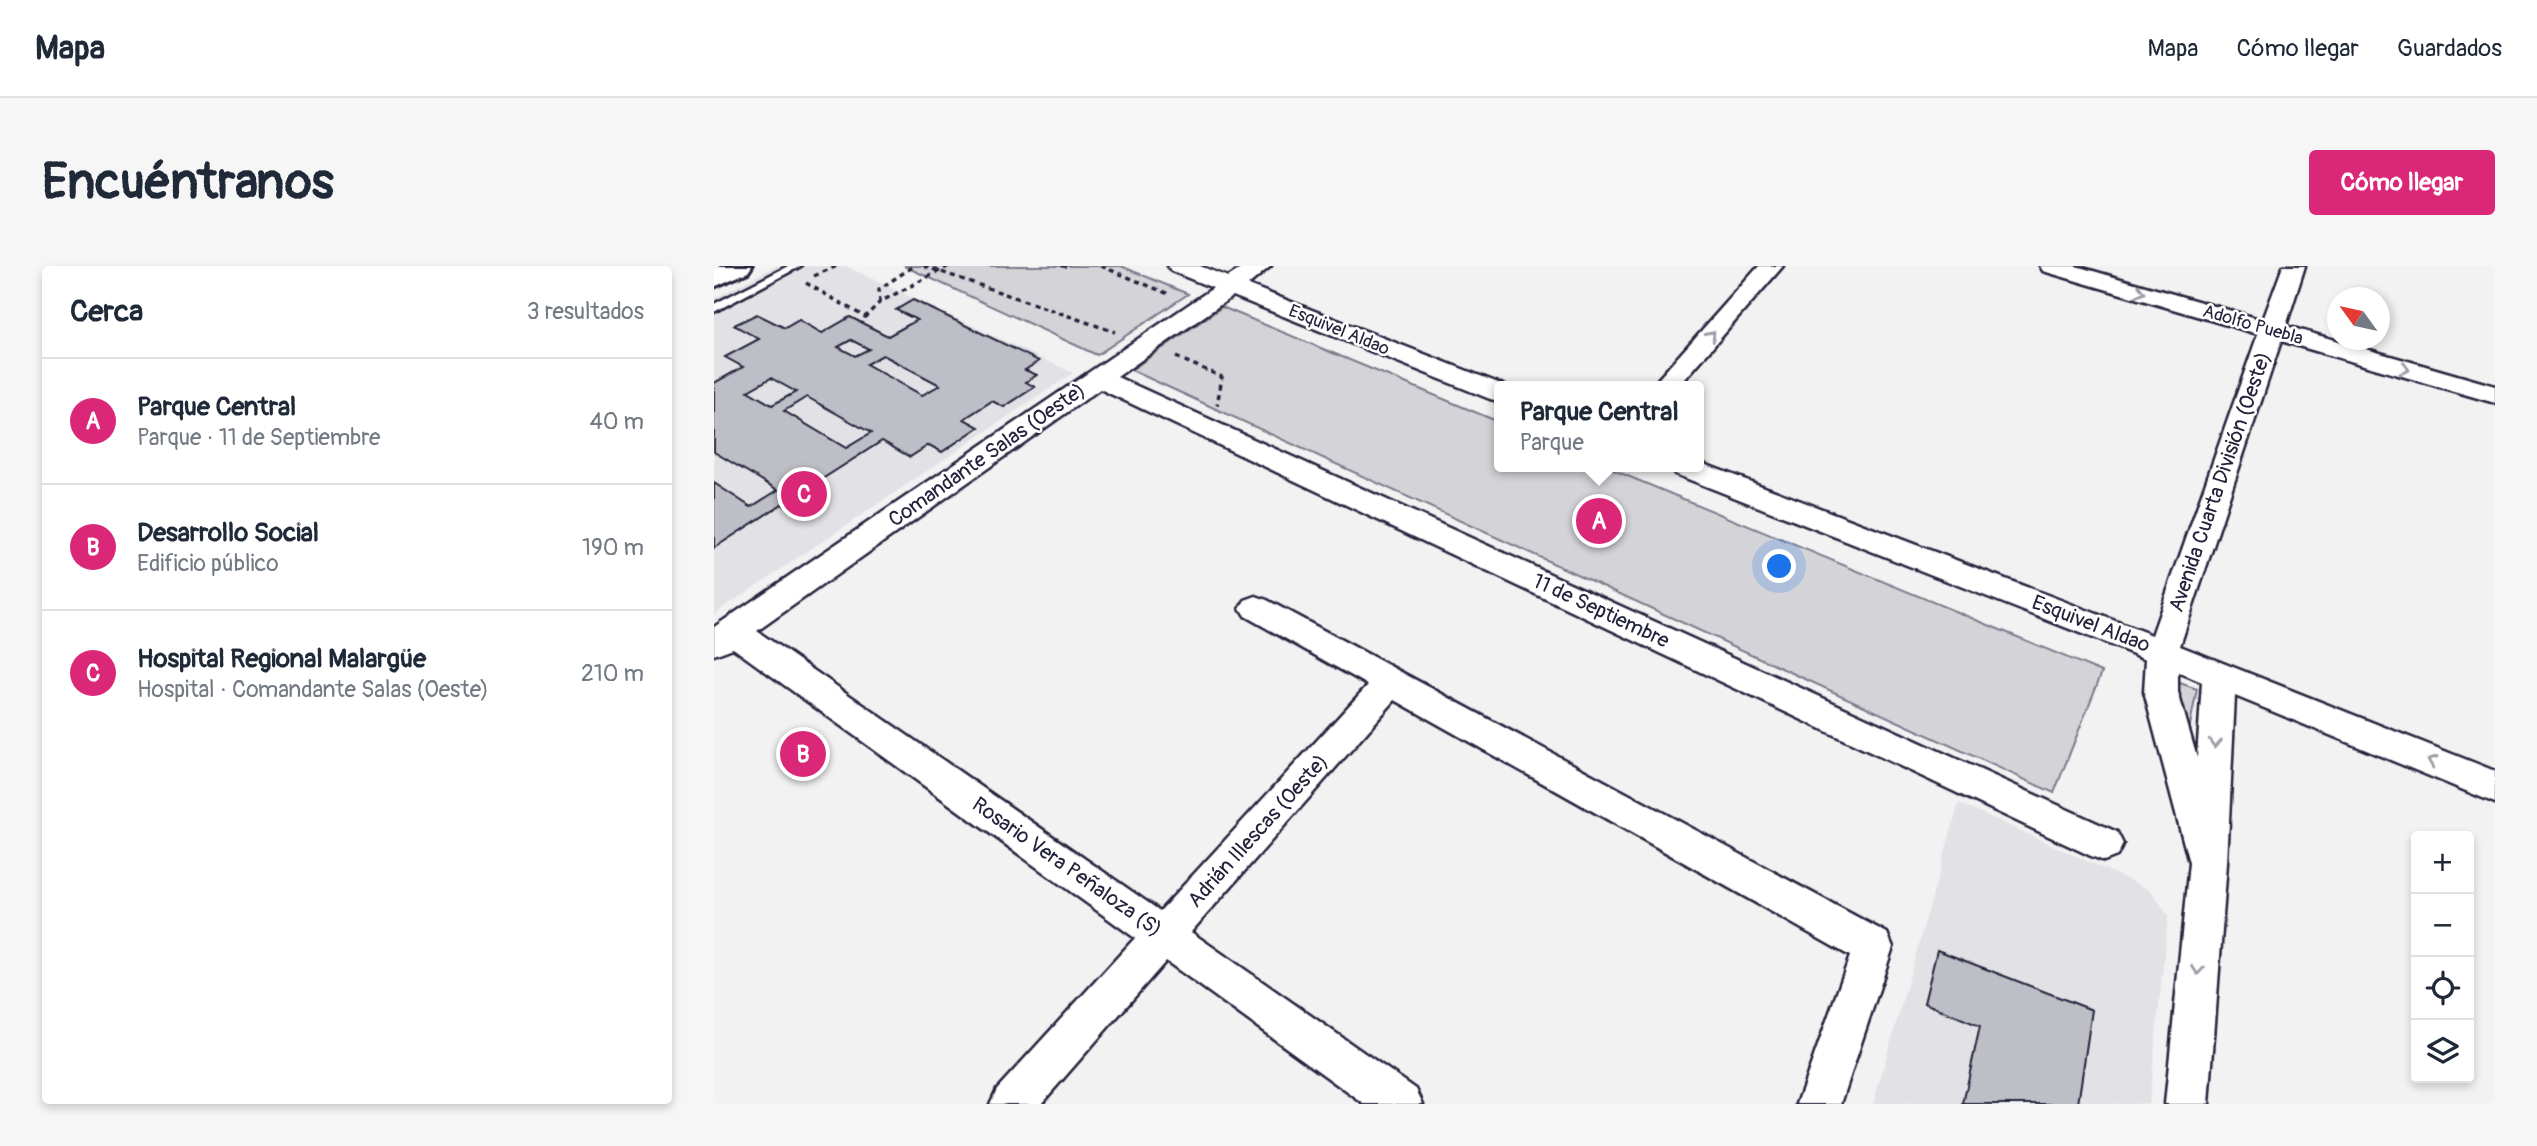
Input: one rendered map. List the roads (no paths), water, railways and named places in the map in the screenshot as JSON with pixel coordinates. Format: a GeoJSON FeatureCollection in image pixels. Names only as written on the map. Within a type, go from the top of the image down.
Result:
{"type":"FeatureCollection","features":[{"type":"Feature","properties":{"kind":"main road"},"geometry":{"type":"LineString","coordinates":[[714,279],[739,266]]}},
{"type":"Feature","properties":{"kind":"street","name":"Esquivel Aldao"},"geometry":{"type":"LineString","coordinates":[[1179,266],[1494,391]]}},
{"type":"Feature","properties":{"kind":"street","name":"Comandante Salas (Oeste)"},"geometry":{"type":"LineString","coordinates":[[723,637],[1260,266]]}},
{"type":"Feature","properties":{"kind":"street"},"geometry":{"type":"LineString","coordinates":[[1669,381],[1772,266]]}},
{"type":"Feature","properties":{"kind":"street","name":"Adolfo Puebla"},"geometry":{"type":"LineString","coordinates":[[2051,266],[2495,396]]}},
{"type":"Feature","properties":{"kind":"street","name":"Avenida Cuarta División (Oeste)"},"geometry":{"type":"LineString","coordinates":[[2208,863],[2161,692],[2162,652],[2294,266]]}},
{"type":"Feature","properties":{"kind":"street","name":"11 de Septiembre"},"geometry":{"type":"LineString","coordinates":[[1098,378],[2104,844]]}},
{"type":"Feature","properties":{"kind":"street","name":"Esquivel Aldao"},"geometry":{"type":"LineString","coordinates":[[1698,472],[2162,652],[2495,787]]}},
{"type":"Feature","properties":{"kind":"street"},"geometry":{"type":"LineString","coordinates":[[1256,608],[1873,947],[1819,1104]]}},
{"type":"Feature","properties":{"kind":"street","name":"Rosario Vera Peñaloza (S)"},"geometry":{"type":"LineString","coordinates":[[723,637],[1163,936],[1401,1104]]}},
{"type":"Feature","properties":{"kind":"street","name":"Avenida Cuarta División (Oeste)"},"geometry":{"type":"LineString","coordinates":[[2187,1104],[2208,863],[2219,675]]}},
{"type":"Feature","properties":{"kind":"street","name":"Adrián Illescas (Oeste)"},"geometry":{"type":"LineString","coordinates":[[1012,1104],[1391,682]]}},
{"type":"Feature","properties":{"kind":"lane"},"geometry":{"type":"LineString","coordinates":[[714,309],[796,266]]}},
{"type":"Feature","properties":{"kind":"place","name":"Hospital Regional Malargüe"},"geometry":{"type":"Point","coordinates":[804,494]}},
{"type":"Feature","properties":{"kind":"place","name":"Parque Central"},"geometry":{"type":"Point","coordinates":[1599,521]}},
{"type":"Feature","properties":{"kind":"place","name":"Desarrollo Social"},"geometry":{"type":"Point","coordinates":[803,754]}}]}
